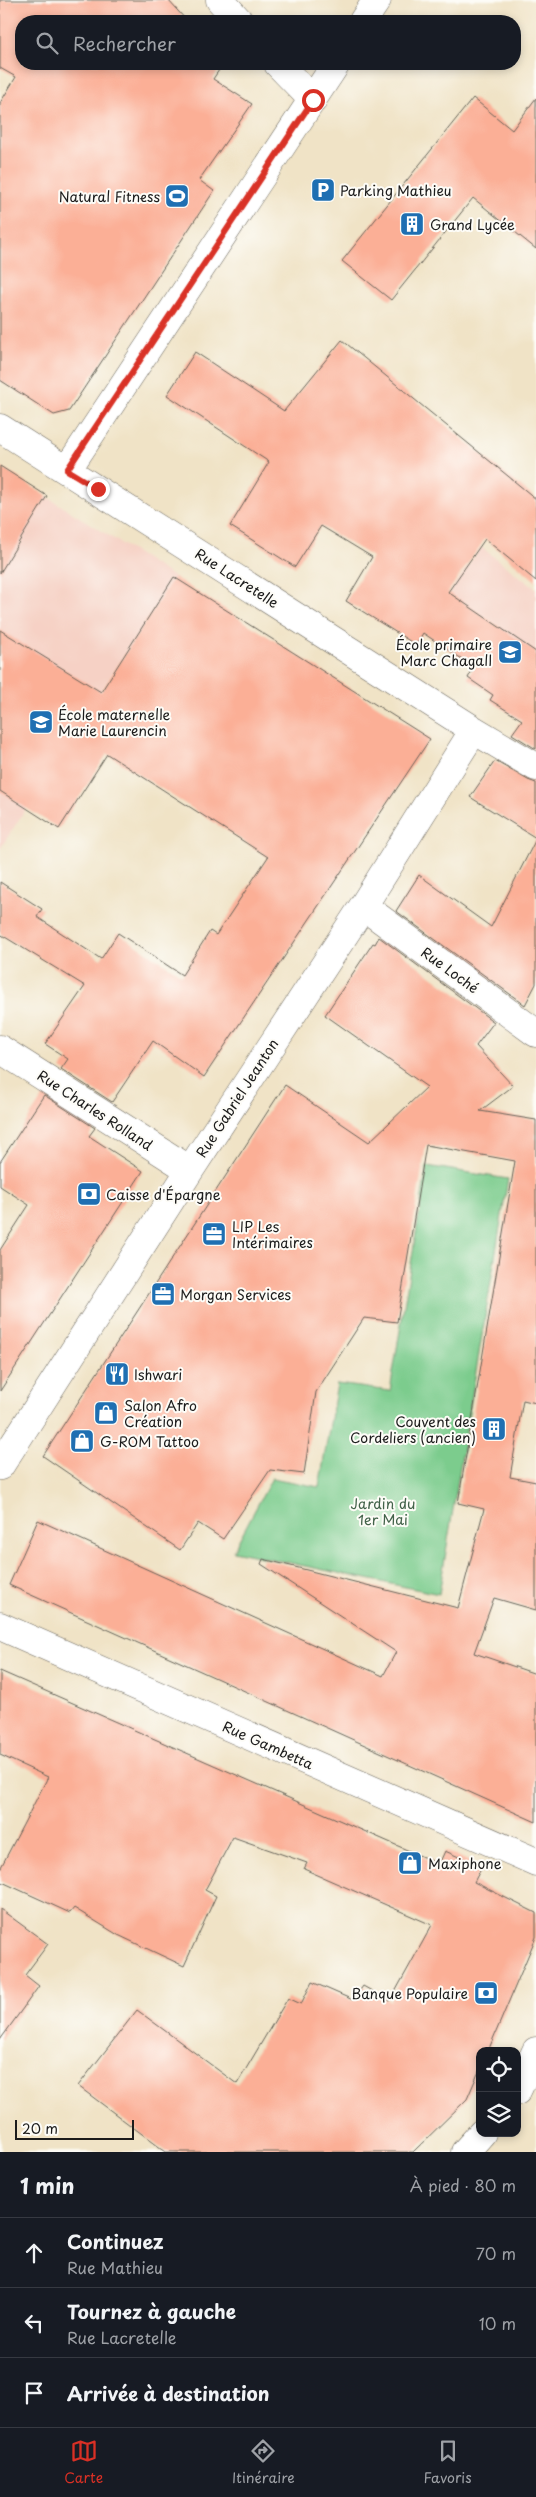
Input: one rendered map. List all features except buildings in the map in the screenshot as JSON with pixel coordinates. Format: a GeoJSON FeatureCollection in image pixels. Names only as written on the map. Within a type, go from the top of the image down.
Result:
{"type":"FeatureCollection","features":[{"type":"Feature","properties":{"kind":"street"},"geometry":{"type":"LineString","coordinates":[[220,0],[234,15]]}},
{"type":"Feature","properties":{"kind":"street"},"geometry":{"type":"LineString","coordinates":[[367,15],[377,0]]}},
{"type":"Feature","properties":{"kind":"street"},"geometry":{"type":"LineString","coordinates":[[284,70],[313,100]]}},
{"type":"Feature","properties":{"kind":"street"},"geometry":{"type":"LineString","coordinates":[[67,470],[332,70]]}},
{"type":"Feature","properties":{"kind":"street","name":"Rue Lacretelle"},"geometry":{"type":"LineString","coordinates":[[0,428],[474,730],[536,767]]}},
{"type":"Feature","properties":{"kind":"street","name":"Rue Gabriel Jeanton"},"geometry":{"type":"LineString","coordinates":[[0,1466],[190,1170],[363,906],[474,730]]}},
{"type":"Feature","properties":{"kind":"street","name":"Rue Loché"},"geometry":{"type":"LineString","coordinates":[[363,906],[536,1033]]}},
{"type":"Feature","properties":{"kind":"street","name":"Rue Charles Rolland"},"geometry":{"type":"LineString","coordinates":[[0,1049],[190,1170]]}},
{"type":"Feature","properties":{"kind":"street","name":"Rue Gambetta"},"geometry":{"type":"LineString","coordinates":[[0,1626],[536,1862]]}},
{"type":"Feature","properties":{"kind":"street"},"geometry":{"type":"LineString","coordinates":[[521,2083],[536,2051]]}},
{"type":"Feature","properties":{"kind":"street"},"geometry":{"type":"LineString","coordinates":[[465,2152],[478,2137]]}},
{"type":"Feature","properties":{"kind":"shaded area","name":"École maternelle Marie Laurencin"},"geometry":{"type":"Polygon","coordinates":[[[0,467],[174,577],[0,849],[0,467]]]}},
{"type":"Feature","properties":{"kind":"shaded area","name":"École primaire Marc Chagall"},"geometry":{"type":"Polygon","coordinates":[[[481,547],[536,589],[536,730],[490,701],[493,694],[467,678],[500,627],[449,593],[481,547]]]}},
{"type":"Feature","properties":{"kind":"green space","name":"Jardin du 1er Mai"},"geometry":{"type":"Polygon","coordinates":[[[427,1166],[508,1179],[439,1594],[233,1551],[272,1478],[319,1487],[337,1384],[390,1391],[427,1166]]]}},
{"type":"Feature","properties":{"kind":"place","name":"Parking Mathieu"},"geometry":{"type":"Point","coordinates":[323,190]}},
{"type":"Feature","properties":{"kind":"place","name":"Natural Fitness"},"geometry":{"type":"Point","coordinates":[177,196]}},
{"type":"Feature","properties":{"kind":"place","name":"Grand Lycée"},"geometry":{"type":"Point","coordinates":[412,224]}},
{"type":"Feature","properties":{"kind":"place","name":"École primaire Marc Chagall"},"geometry":{"type":"Point","coordinates":[510,652]}},
{"type":"Feature","properties":{"kind":"place","name":"École maternelle Marie Laurencin"},"geometry":{"type":"Point","coordinates":[41,722]}},
{"type":"Feature","properties":{"kind":"place","name":"Caisse d'Épargne"},"geometry":{"type":"Point","coordinates":[89,1194]}},
{"type":"Feature","properties":{"kind":"place","name":"LIP Les Intérimaires"},"geometry":{"type":"Point","coordinates":[214,1234]}},
{"type":"Feature","properties":{"kind":"place","name":"Morgan Services"},"geometry":{"type":"Point","coordinates":[163,1294]}},
{"type":"Feature","properties":{"kind":"place","name":"Ishwari"},"geometry":{"type":"Point","coordinates":[117,1374]}},
{"type":"Feature","properties":{"kind":"place","name":"Salon Afro Création"},"geometry":{"type":"Point","coordinates":[106,1413]}},
{"type":"Feature","properties":{"kind":"place","name":"Couvent des Cordeliers (ancien)"},"geometry":{"type":"Point","coordinates":[494,1429]}},
{"type":"Feature","properties":{"kind":"place","name":"G-ROM Tattoo"},"geometry":{"type":"Point","coordinates":[82,1441]}},
{"type":"Feature","properties":{"kind":"place","name":"Maxiphone"},"geometry":{"type":"Point","coordinates":[410,1863]}},
{"type":"Feature","properties":{"kind":"place","name":"Banque Populaire"},"geometry":{"type":"Point","coordinates":[486,1993]}},
{"type":"Feature","properties":{"kind":"route"},"geometry":{"type":"LineString","coordinates":[[98,489],[67,470],[313,100]]}}]}
